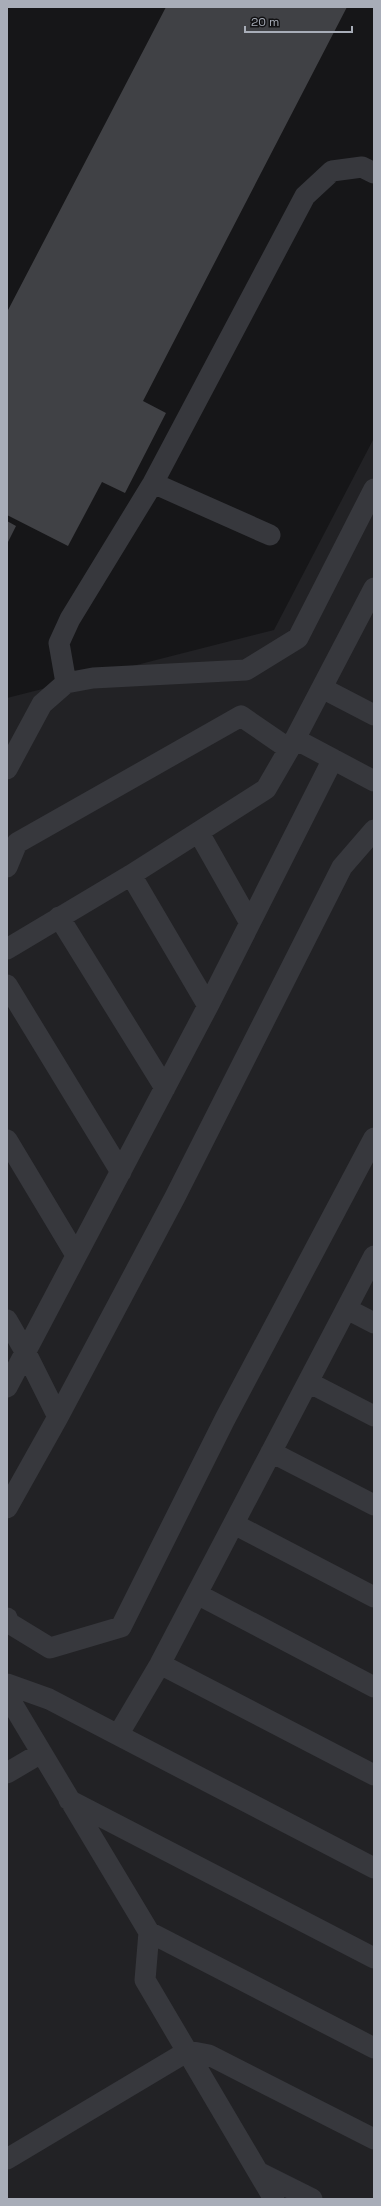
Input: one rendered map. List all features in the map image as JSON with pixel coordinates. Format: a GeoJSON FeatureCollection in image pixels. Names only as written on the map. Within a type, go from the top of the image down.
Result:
{"type":"FeatureCollection","features":[{"type":"Feature","properties":{"kind":"lane"},"geometry":{"type":"LineString","coordinates":[[66,683],[59,643],[70,620],[153,483],[305,196],[332,171],[362,167],[374,173]]}},
{"type":"Feature","properties":{"kind":"lane"},"geometry":{"type":"LineString","coordinates":[[153,483],[270,535]]}},
{"type":"Feature","properties":{"kind":"lane"},"geometry":{"type":"LineString","coordinates":[[7,769],[42,704],[66,683],[93,678],[246,670],[298,638],[374,489]]}},
{"type":"Feature","properties":{"kind":"lane"},"geometry":{"type":"LineString","coordinates":[[7,948],[131,875],[266,790],[322,688],[367,617],[374,588]]}},
{"type":"Feature","properties":{"kind":"lane"},"geometry":{"type":"LineString","coordinates":[[322,688],[374,714]]}},
{"type":"Feature","properties":{"kind":"lane"},"geometry":{"type":"LineString","coordinates":[[7,867],[17,843],[241,716],[292,744],[333,759],[374,781]]}},
{"type":"Feature","properties":{"kind":"lane"},"geometry":{"type":"LineString","coordinates":[[7,1387],[208,1006],[333,759]]}},
{"type":"Feature","properties":{"kind":"lane"},"geometry":{"type":"LineString","coordinates":[[7,1508],[58,1417],[175,1197],[342,867],[374,830]]}},
{"type":"Feature","properties":{"kind":"lane"},"geometry":{"type":"LineString","coordinates":[[199,833],[250,923]]}},
{"type":"Feature","properties":{"kind":"lane"},"geometry":{"type":"LineString","coordinates":[[131,875],[208,1006]]}},
{"type":"Feature","properties":{"kind":"lane"},"geometry":{"type":"LineString","coordinates":[[59,917],[165,1088]]}},
{"type":"Feature","properties":{"kind":"lane"},"geometry":{"type":"LineString","coordinates":[[7,985],[121,1172]]}},
{"type":"Feature","properties":{"kind":"lane"},"geometry":{"type":"LineString","coordinates":[[7,1618],[9,1623],[50,1648],[121,1627],[225,1419],[374,1138]]}},
{"type":"Feature","properties":{"kind":"lane"},"geometry":{"type":"LineString","coordinates":[[7,1140],[76,1255]]}},
{"type":"Feature","properties":{"kind":"lane"},"geometry":{"type":"LineString","coordinates":[[118,1735],[160,1664],[374,1256]]}},
{"type":"Feature","properties":{"kind":"lane"},"geometry":{"type":"LineString","coordinates":[[347,1308],[374,1323]]}},
{"type":"Feature","properties":{"kind":"lane"},"geometry":{"type":"LineString","coordinates":[[7,1320],[26,1353],[58,1417]]}},
{"type":"Feature","properties":{"kind":"lane"},"geometry":{"type":"LineString","coordinates":[[308,1382],[374,1416]]}},
{"type":"Feature","properties":{"kind":"lane"},"geometry":{"type":"LineString","coordinates":[[271,1452],[374,1505]]}},
{"type":"Feature","properties":{"kind":"lane"},"geometry":{"type":"LineString","coordinates":[[234,1524],[374,1598]]}},
{"type":"Feature","properties":{"kind":"lane"},"geometry":{"type":"LineString","coordinates":[[197,1594],[374,1687]]}},
{"type":"Feature","properties":{"kind":"lane"},"geometry":{"type":"LineString","coordinates":[[160,1664],[374,1775]]}},
{"type":"Feature","properties":{"kind":"lane"},"geometry":{"type":"LineString","coordinates":[[7,1684],[49,1700],[374,1868]]}},
{"type":"Feature","properties":{"kind":"lane"},"geometry":{"type":"LineString","coordinates":[[7,1695],[149,1932],[374,2048]]}},
{"type":"Feature","properties":{"kind":"lane"},"geometry":{"type":"LineString","coordinates":[[7,1773],[41,1752]]}},
{"type":"Feature","properties":{"kind":"lane"},"geometry":{"type":"LineString","coordinates":[[68,1799],[374,1958]]}},
{"type":"Feature","properties":{"kind":"lane"},"geometry":{"type":"LineString","coordinates":[[149,1932],[145,1980],[274,2199]]}},
{"type":"Feature","properties":{"kind":"lane"},"geometry":{"type":"LineString","coordinates":[[7,2159],[188,2051],[209,2055],[374,2139]]}},
{"type":"Feature","properties":{"kind":"lane"},"geometry":{"type":"LineString","coordinates":[[258,2172],[312,2199]]}},
{"type":"Feature","properties":{"kind":"shaded area"},"geometry":{"type":"Polygon","coordinates":[[[374,438],[374,2199],[7,2199],[7,698],[274,630],[374,438]]]}},
{"type":"Feature","properties":{"kind":"building"},"geometry":{"type":"Polygon","coordinates":[[[166,7],[347,7],[143,401],[166,413],[125,493],[102,482],[68,546],[7,515],[7,312],[166,7]]]}},
{"type":"Feature","properties":{"kind":"building"},"geometry":{"type":"Polygon","coordinates":[[[7,521],[16,526],[7,544],[7,521]]]}}]}
